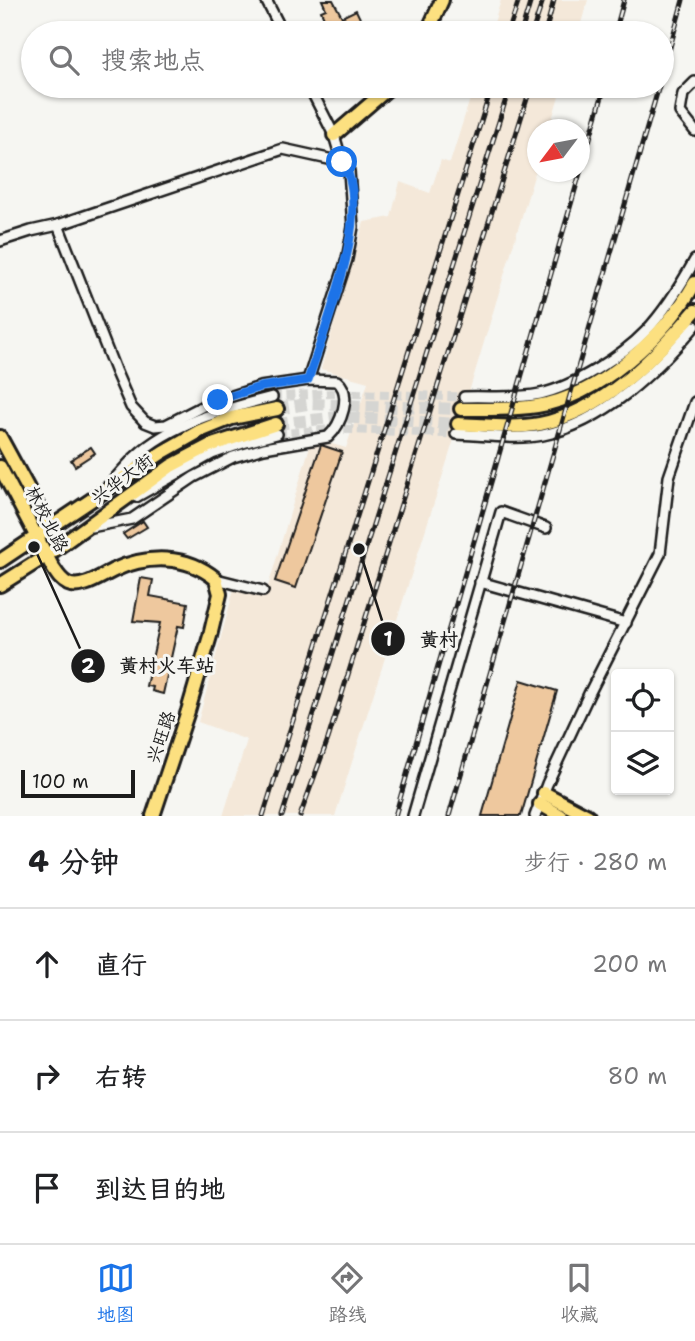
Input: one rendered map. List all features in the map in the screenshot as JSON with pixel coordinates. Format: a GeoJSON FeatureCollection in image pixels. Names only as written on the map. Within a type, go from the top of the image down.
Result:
{"type":"FeatureCollection","features":[{"type":"Feature","properties":{"kind":"main road"},"geometry":{"type":"LineString","coordinates":[[432,21],[442,0]]}},
{"type":"Feature","properties":{"kind":"main road"},"geometry":{"type":"LineString","coordinates":[[334,135],[377,98]]}},
{"type":"Feature","properties":{"kind":"main road"},"geometry":{"type":"LineString","coordinates":[[463,403],[508,410],[540,406],[571,396],[598,382],[654,339],[684,302],[695,283]]}},
{"type":"Feature","properties":{"kind":"main road"},"geometry":{"type":"LineString","coordinates":[[457,429],[539,424],[573,413],[633,375],[664,348],[695,311]]}},
{"type":"Feature","properties":{"kind":"main road","name":"兴华大街"},"geometry":{"type":"LineString","coordinates":[[38,536],[163,452],[200,431],[274,403]]}},
{"type":"Feature","properties":{"kind":"main road","name":"兴华大街"},"geometry":{"type":"LineString","coordinates":[[0,585],[46,556],[171,466],[209,446],[276,429]]}},
{"type":"Feature","properties":{"kind":"main road","name":"林校北路"},"geometry":{"type":"LineString","coordinates":[[0,436],[50,528]]}},
{"type":"Feature","properties":{"kind":"main road","name":"林校北路"},"geometry":{"type":"LineString","coordinates":[[0,467],[46,556],[59,578],[68,584],[78,585],[144,559],[168,559],[188,564],[208,572],[216,579]]}},
{"type":"Feature","properties":{"kind":"main road"},"geometry":{"type":"LineString","coordinates":[[46,556],[50,528]]}},
{"type":"Feature","properties":{"kind":"main road"},"geometry":{"type":"LineString","coordinates":[[0,561],[38,536]]}},
{"type":"Feature","properties":{"kind":"main road","name":"兴旺路"},"geometry":{"type":"LineString","coordinates":[[153,816],[210,636],[220,594],[216,579]]}},
{"type":"Feature","properties":{"kind":"main road"},"geometry":{"type":"LineString","coordinates":[[540,804],[561,816]]}},
{"type":"Feature","properties":{"kind":"main road"},"geometry":{"type":"LineString","coordinates":[[540,804],[588,816]]}},
{"type":"Feature","properties":{"kind":"street"},"geometry":{"type":"LineString","coordinates":[[266,0],[277,21]]}},
{"type":"Feature","properties":{"kind":"street"},"geometry":{"type":"LineString","coordinates":[[695,82],[683,94],[680,112],[695,131]]}},
{"type":"Feature","properties":{"kind":"street"},"geometry":{"type":"LineString","coordinates":[[308,380],[347,260],[353,227],[349,171],[342,162],[334,135],[315,98]]}},
{"type":"Feature","properties":{"kind":"street"},"geometry":{"type":"LineString","coordinates":[[0,241],[58,225],[283,149],[342,162]]}},
{"type":"Feature","properties":{"kind":"street"},"geometry":{"type":"LineString","coordinates":[[58,225],[115,370],[131,407],[140,419],[151,425],[162,426],[205,405],[244,391],[308,380],[337,381],[344,388],[346,399],[337,425],[328,437],[264,448],[233,457],[194,477],[132,519],[85,528]]}},
{"type":"Feature","properties":{"kind":"street"},"geometry":{"type":"LineString","coordinates":[[463,403],[538,394],[564,387],[589,374],[645,332],[675,296],[695,260]]}},
{"type":"Feature","properties":{"kind":"street"},"geometry":{"type":"LineString","coordinates":[[457,429],[541,435],[578,424],[640,383],[670,355],[695,326]]}},
{"type":"Feature","properties":{"kind":"street"},"geometry":{"type":"LineString","coordinates":[[540,804],[589,694],[660,554],[669,477],[695,402]]}},
{"type":"Feature","properties":{"kind":"street"},"geometry":{"type":"LineString","coordinates":[[413,816],[501,512],[546,528]]}},
{"type":"Feature","properties":{"kind":"street"},"geometry":{"type":"LineString","coordinates":[[216,579],[263,591]]}},
{"type":"Feature","properties":{"kind":"street"},"geometry":{"type":"LineString","coordinates":[[480,582],[626,623]]}},
{"type":"Feature","properties":{"kind":"shaded area"},"geometry":{"type":"Polygon","coordinates":[[[501,0],[588,0],[582,21],[495,21],[501,0]]]}},
{"type":"Feature","properties":{"kind":"shaded area"},"geometry":{"type":"Polygon","coordinates":[[[470,98],[558,98],[552,119],[527,119],[527,182],[532,182],[335,816],[223,816],[247,740],[198,722],[234,589],[265,597],[310,446],[332,444],[346,448],[368,382],[321,369],[364,222],[391,217],[400,182],[430,193],[441,160],[450,163],[470,98]]]}},
{"type":"Feature","properties":{"kind":"building"},"geometry":{"type":"Polygon","coordinates":[[[322,0],[333,0],[342,17],[356,10],[361,21],[330,21],[329,18],[325,20],[321,11],[326,9],[322,0]]]}},
{"type":"Feature","properties":{"kind":"building"},"geometry":{"type":"Polygon","coordinates":[[[321,445],[342,452],[296,588],[275,581],[321,445]]]}},
{"type":"Feature","properties":{"kind":"building"},"geometry":{"type":"Polygon","coordinates":[[[91,447],[95,453],[75,466],[71,460],[91,447]]]}},
{"type":"Feature","properties":{"kind":"building"},"geometry":{"type":"Polygon","coordinates":[[[143,521],[147,527],[127,539],[123,534],[143,521]]]}},
{"type":"Feature","properties":{"kind":"building"},"geometry":{"type":"Polygon","coordinates":[[[141,578],[153,580],[150,596],[188,603],[184,627],[178,626],[163,694],[146,686],[160,623],[133,621],[141,578]]]}},
{"type":"Feature","properties":{"kind":"building"},"geometry":{"type":"Polygon","coordinates":[[[521,680],[557,691],[521,816],[482,816],[521,680]]]}},
{"type":"Feature","properties":{"kind":"tunnel"},"geometry":{"type":"LineString","coordinates":[[272,397],[338,393],[464,397]]}},
{"type":"Feature","properties":{"kind":"tunnel"},"geometry":{"type":"LineString","coordinates":[[277,409],[307,404],[461,409]]}},
{"type":"Feature","properties":{"kind":"tunnel"},"geometry":{"type":"LineString","coordinates":[[276,424],[339,417],[458,424]]}},
{"type":"Feature","properties":{"kind":"tunnel"},"geometry":{"type":"LineString","coordinates":[[277,434],[339,429],[456,434]]}},
{"type":"Feature","properties":{"kind":"railway"},"geometry":{"type":"LineString","coordinates":[[512,21],[519,0]]}},
{"type":"Feature","properties":{"kind":"railway"},"geometry":{"type":"LineString","coordinates":[[525,21],[531,0]]}},
{"type":"Feature","properties":{"kind":"railway"},"geometry":{"type":"LineString","coordinates":[[536,21],[543,0]]}},
{"type":"Feature","properties":{"kind":"railway"},"geometry":{"type":"LineString","coordinates":[[548,21],[554,0]]}},
{"type":"Feature","properties":{"kind":"railway"},"geometry":{"type":"LineString","coordinates":[[618,21],[624,0]]}},
{"type":"Feature","properties":{"kind":"railway"},"geometry":{"type":"LineString","coordinates":[[674,33],[683,0]]}},
{"type":"Feature","properties":{"kind":"railway"},"geometry":{"type":"LineString","coordinates":[[263,816],[488,98]]}},
{"type":"Feature","properties":{"kind":"railway"},"geometry":{"type":"LineString","coordinates":[[282,816],[506,98]]}},
{"type":"Feature","properties":{"kind":"railway"},"geometry":{"type":"LineString","coordinates":[[300,816],[328,739],[527,98]]}},
{"type":"Feature","properties":{"kind":"railway"},"geometry":{"type":"LineString","coordinates":[[395,816],[602,98]]}},
{"type":"Feature","properties":{"kind":"railway"},"geometry":{"type":"LineString","coordinates":[[449,816],[656,98]]}},
{"type":"Feature","properties":{"kind":"place","name":"黄村火车站"},"geometry":{"type":"Point","coordinates":[34,547]}},
{"type":"Feature","properties":{"kind":"place","name":"黄村"},"geometry":{"type":"Point","coordinates":[359,549]}},
{"type":"Feature","properties":{"kind":"route"},"geometry":{"type":"LineString","coordinates":[[218,400],[260,387],[308,380],[347,260],[353,227],[349,171],[342,162]]}}]}
